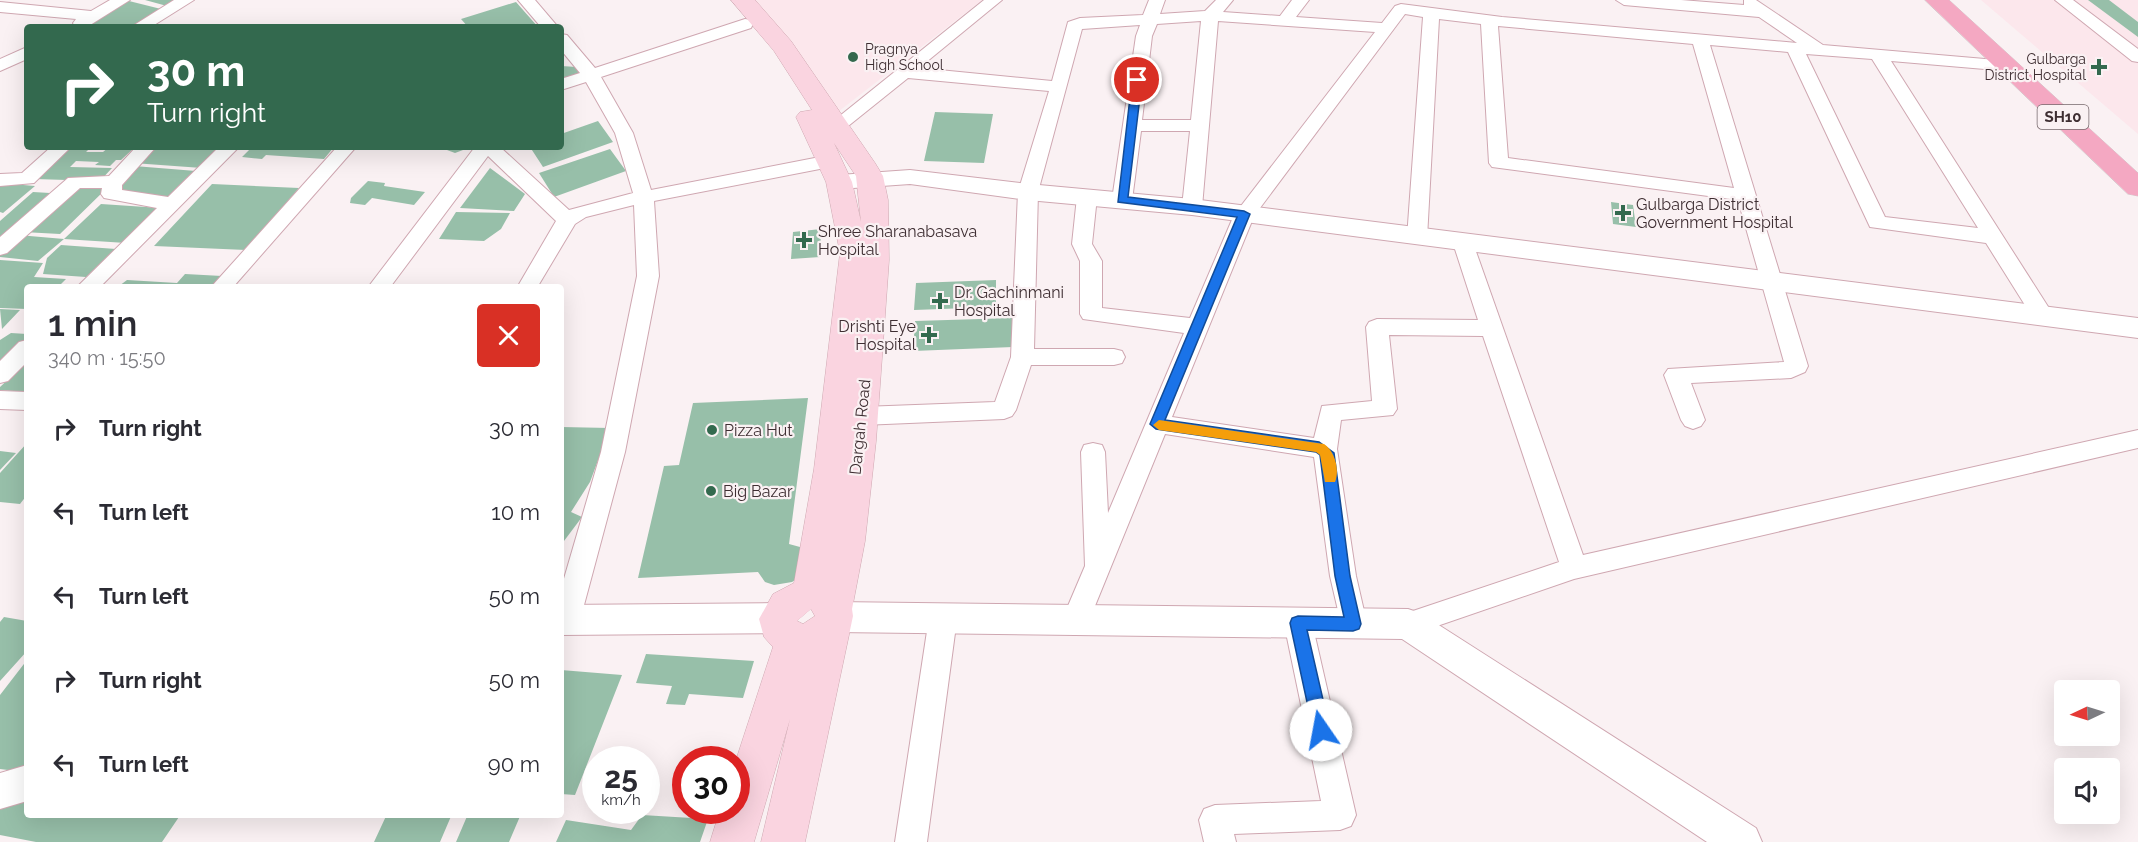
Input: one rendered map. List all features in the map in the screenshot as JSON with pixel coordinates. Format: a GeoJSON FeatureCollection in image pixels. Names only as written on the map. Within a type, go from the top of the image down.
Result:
{"type":"FeatureCollection","features":[{"type":"Feature","properties":{"kind":"main road","name":"Dargah Road"},"geometry":{"type":"LineString","coordinates":[[725,0],[744,12],[793,59],[835,127],[871,179],[873,278],[849,529],[814,617],[732,842]]}},
{"type":"Feature","properties":{"kind":"main road","name":"SH10"},"geometry":{"type":"LineString","coordinates":[[1936,0],[2138,188]]}},
{"type":"Feature","properties":{"kind":"main road","name":"SH10"},"geometry":{"type":"LineString","coordinates":[[1960,0],[2138,160]]}},
{"type":"Feature","properties":{"kind":"main road","name":"Dargah Road"},"geometry":{"type":"LineString","coordinates":[[744,12],[780,65],[817,130],[834,172],[854,253],[814,617],[783,842]]}},
{"type":"Feature","properties":{"kind":"street"},"geometry":{"type":"LineString","coordinates":[[79,24],[122,0]]}},
{"type":"Feature","properties":{"kind":"street"},"geometry":{"type":"LineString","coordinates":[[144,24],[186,0]]}},
{"type":"Feature","properties":{"kind":"street"},"geometry":{"type":"LineString","coordinates":[[526,0],[547,24]]}},
{"type":"Feature","properties":{"kind":"street"},"geometry":{"type":"LineString","coordinates":[[835,127],[994,0]]}},
{"type":"Feature","properties":{"kind":"street"},"geometry":{"type":"LineString","coordinates":[[1122,200],[1144,36],[1157,0]]}},
{"type":"Feature","properties":{"kind":"street"},"geometry":{"type":"LineString","coordinates":[[1192,207],[1210,16],[1225,0]]}},
{"type":"Feature","properties":{"kind":"street"},"geometry":{"type":"LineString","coordinates":[[1284,21],[1301,0]]}},
{"type":"Feature","properties":{"kind":"street"},"geometry":{"type":"LineString","coordinates":[[1624,0],[1763,12]]}},
{"type":"Feature","properties":{"kind":"street"},"geometry":{"type":"LineString","coordinates":[[1745,0],[1821,51]]}},
{"type":"Feature","properties":{"kind":"street"},"geometry":{"type":"LineString","coordinates":[[2063,0],[2138,57]]}},
{"type":"Feature","properties":{"kind":"street"},"geometry":{"type":"LineString","coordinates":[[1076,620],[1244,214],[1405,5],[1431,13],[1489,21],[2008,66]]}},
{"type":"Feature","properties":{"kind":"street"},"geometry":{"type":"LineString","coordinates":[[0,7],[93,16]]}},
{"type":"Feature","properties":{"kind":"street"},"geometry":{"type":"LineString","coordinates":[[564,82],[578,66],[744,12]]}},
{"type":"Feature","properties":{"kind":"street"},"geometry":{"type":"LineString","coordinates":[[1417,237],[1431,13]]}},
{"type":"Feature","properties":{"kind":"street"},"geometry":{"type":"LineString","coordinates":[[861,416],[1004,410],[1022,357],[1028,192],[1075,25],[1210,16],[1387,28]]}},
{"type":"Feature","properties":{"kind":"street"},"geometry":{"type":"LineString","coordinates":[[1489,21],[1499,163],[1745,195]]}},
{"type":"Feature","properties":{"kind":"street"},"geometry":{"type":"LineString","coordinates":[[1693,420],[1676,375],[1797,368],[1700,40]]}},
{"type":"Feature","properties":{"kind":"street"},"geometry":{"type":"LineString","coordinates":[[564,44],[624,133],[644,198],[648,276],[613,452],[564,620],[814,617],[1408,624],[1574,568],[2138,439]]}},
{"type":"Feature","properties":{"kind":"street"},"geometry":{"type":"LineString","coordinates":[[1795,48],[1877,222],[1993,237]]}},
{"type":"Feature","properties":{"kind":"street"},"geometry":{"type":"LineString","coordinates":[[0,66],[24,54]]}},
{"type":"Feature","properties":{"kind":"street"},"geometry":{"type":"LineString","coordinates":[[1879,56],[2043,316]]}},
{"type":"Feature","properties":{"kind":"street"},"geometry":{"type":"LineString","coordinates":[[903,72],[1059,87]]}},
{"type":"Feature","properties":{"kind":"street"},"geometry":{"type":"LineString","coordinates":[[1131,125],[1200,126]]}},
{"type":"Feature","properties":{"kind":"street"},"geometry":{"type":"LineString","coordinates":[[0,180],[27,179],[59,150]]}},
{"type":"Feature","properties":{"kind":"street"},"geometry":{"type":"LineString","coordinates":[[144,150],[114,182],[111,194],[173,204]]}},
{"type":"Feature","properties":{"kind":"street"},"geometry":{"type":"LineString","coordinates":[[91,284],[227,150]]}},
{"type":"Feature","properties":{"kind":"street"},"geometry":{"type":"LineString","coordinates":[[224,284],[344,150]]}},
{"type":"Feature","properties":{"kind":"street"},"geometry":{"type":"LineString","coordinates":[[382,284],[485,150]]}},
{"type":"Feature","properties":{"kind":"street"},"geometry":{"type":"LineString","coordinates":[[490,150],[567,220]]}},
{"type":"Feature","properties":{"kind":"street"},"geometry":{"type":"LineString","coordinates":[[529,284],[567,220],[579,213],[609,204],[644,198],[834,172],[871,179],[910,177],[1028,192],[1192,207],[2138,328]]}},
{"type":"Feature","properties":{"kind":"street"},"geometry":{"type":"LineString","coordinates":[[0,248],[72,183],[114,182]]}},
{"type":"Feature","properties":{"kind":"street"},"geometry":{"type":"LineString","coordinates":[[1087,197],[1082,244],[1090,261],[1091,314],[1198,327]]}},
{"type":"Feature","properties":{"kind":"street"},"geometry":{"type":"LineString","coordinates":[[1463,243],[1574,568]]}},
{"type":"Feature","properties":{"kind":"street"},"geometry":{"type":"LineString","coordinates":[[1353,624],[1343,576],[1325,449],[1330,412],[1385,409],[1377,327],[1492,328]]}},
{"type":"Feature","properties":{"kind":"street"},"geometry":{"type":"LineString","coordinates":[[0,375],[24,351]]}},
{"type":"Feature","properties":{"kind":"street"},"geometry":{"type":"LineString","coordinates":[[1022,357],[1114,357]]}},
{"type":"Feature","properties":{"kind":"street"},"geometry":{"type":"LineString","coordinates":[[0,400],[24,402]]}},
{"type":"Feature","properties":{"kind":"street"},"geometry":{"type":"LineString","coordinates":[[1156,424],[1325,449]]}},
{"type":"Feature","properties":{"kind":"street"},"geometry":{"type":"LineString","coordinates":[[1093,452],[1096,571]]}},
{"type":"Feature","properties":{"kind":"street"},"geometry":{"type":"LineString","coordinates":[[910,842],[943,618]]}},
{"type":"Feature","properties":{"kind":"street"},"geometry":{"type":"LineString","coordinates":[[1220,842],[1215,820],[1340,815],[1298,623]]}},
{"type":"Feature","properties":{"kind":"street"},"geometry":{"type":"LineString","coordinates":[[1408,624],[1742,842]]}},
{"type":"Feature","properties":{"kind":"street"},"geometry":{"type":"LineString","coordinates":[[0,791],[24,784]]}},
{"type":"Feature","properties":{"kind":"shaded area","name":"Pragnya High School"},"geometry":{"type":"Polygon","coordinates":[[[750,0],[982,0],[834,115],[750,0]]]}},
{"type":"Feature","properties":{"kind":"shaded area","name":"Gulbarga District Hospital"},"geometry":{"type":"Polygon","coordinates":[[[1981,0],[2138,0],[2138,134],[1981,0]]]}},
{"type":"Feature","properties":{"kind":"building"},"geometry":{"type":"Polygon","coordinates":[[[145,0],[178,0],[167,6],[145,0]]]}},
{"type":"Feature","properties":{"kind":"building"},"geometry":{"type":"Polygon","coordinates":[[[2088,0],[2109,0],[2138,22],[2138,37],[2088,0]]]}},
{"type":"Feature","properties":{"kind":"building"},"geometry":{"type":"Polygon","coordinates":[[[129,1],[161,9],[137,24],[87,24],[129,1]]]}},
{"type":"Feature","properties":{"kind":"building"},"geometry":{"type":"Polygon","coordinates":[[[516,2],[535,24],[465,24],[461,19],[516,2]]]}},
{"type":"Feature","properties":{"kind":"building"},"geometry":{"type":"Polygon","coordinates":[[[564,66],[577,67],[582,74],[564,79],[564,66]]]}},
{"type":"Feature","properties":{"kind":"building"},"geometry":{"type":"Polygon","coordinates":[[[935,112],[993,114],[984,163],[924,161],[935,112]]]}},
{"type":"Feature","properties":{"kind":"building"},"geometry":{"type":"Polygon","coordinates":[[[598,121],[613,142],[543,167],[532,150],[564,150],[564,133],[598,121]]]}},
{"type":"Feature","properties":{"kind":"building"},"geometry":{"type":"Polygon","coordinates":[[[610,149],[626,171],[554,197],[539,173],[610,149]]]}},
{"type":"Feature","properties":{"kind":"building"},"geometry":{"type":"Polygon","coordinates":[[[64,150],[103,152],[105,150],[132,150],[110,166],[95,165],[99,162],[76,161],[70,167],[112,168],[100,181],[34,179],[64,150]]]}},
{"type":"Feature","properties":{"kind":"building"},"geometry":{"type":"Polygon","coordinates":[[[148,150],[219,150],[202,168],[133,163],[148,150]]]}},
{"type":"Feature","properties":{"kind":"building"},"geometry":{"type":"Polygon","coordinates":[[[249,150],[332,150],[324,159],[266,155],[262,159],[242,157],[249,150]]]}},
{"type":"Feature","properties":{"kind":"building"},"geometry":{"type":"Polygon","coordinates":[[[447,150],[463,150],[455,153],[447,150]]]}},
{"type":"Feature","properties":{"kind":"building"},"geometry":{"type":"Polygon","coordinates":[[[134,166],[196,171],[169,197],[117,192],[134,166]]]}},
{"type":"Feature","properties":{"kind":"building"},"geometry":{"type":"Polygon","coordinates":[[[490,168],[525,194],[514,211],[460,208],[490,168]]]}},
{"type":"Feature","properties":{"kind":"building"},"geometry":{"type":"Polygon","coordinates":[[[368,181],[385,183],[384,186],[425,192],[414,205],[372,198],[365,205],[350,203],[351,198],[368,181]]]}},
{"type":"Feature","properties":{"kind":"building"},"geometry":{"type":"Polygon","coordinates":[[[0,183],[35,186],[3,213],[0,212],[0,183]]]}},
{"type":"Feature","properties":{"kind":"building"},"geometry":{"type":"Polygon","coordinates":[[[212,184],[299,188],[246,250],[154,246],[212,184]]]}},
{"type":"Feature","properties":{"kind":"building"},"geometry":{"type":"Polygon","coordinates":[[[73,185],[108,187],[60,234],[23,232],[73,185]]]}},
{"type":"Feature","properties":{"kind":"building"},"geometry":{"type":"Polygon","coordinates":[[[33,192],[50,193],[0,238],[0,221],[33,192]]]}},
{"type":"Feature","properties":{"kind":"building"},"geometry":{"type":"Polygon","coordinates":[[[1611,202],[1633,205],[1636,227],[1613,224],[1611,202]]]}},
{"type":"Feature","properties":{"kind":"building"},"geometry":{"type":"Polygon","coordinates":[[[101,204],[161,208],[126,243],[64,239],[101,204]]]}},
{"type":"Feature","properties":{"kind":"building"},"geometry":{"type":"Polygon","coordinates":[[[456,212],[510,213],[501,229],[484,241],[439,239],[456,212]]]}},
{"type":"Feature","properties":{"kind":"building"},"geometry":{"type":"Polygon","coordinates":[[[821,229],[820,257],[791,259],[793,232],[821,229]]]}},
{"type":"Feature","properties":{"kind":"building"},"geometry":{"type":"Polygon","coordinates":[[[18,235],[64,239],[38,261],[0,257],[0,252],[18,235]]]}},
{"type":"Feature","properties":{"kind":"building"},"geometry":{"type":"Polygon","coordinates":[[[61,245],[116,249],[86,277],[43,274],[47,258],[61,245]]]}},
{"type":"Feature","properties":{"kind":"building"},"geometry":{"type":"Polygon","coordinates":[[[0,260],[43,263],[34,277],[66,279],[61,284],[24,284],[24,309],[0,308],[0,260]]]}},
{"type":"Feature","properties":{"kind":"building"},"geometry":{"type":"Polygon","coordinates":[[[185,274],[222,276],[215,284],[122,284],[127,280],[177,283],[185,274]]]}},
{"type":"Feature","properties":{"kind":"building"},"geometry":{"type":"Polygon","coordinates":[[[996,280],[996,307],[914,310],[916,283],[996,280]]]}},
{"type":"Feature","properties":{"kind":"building"},"geometry":{"type":"Polygon","coordinates":[[[0,309],[20,310],[2,329],[0,309]]]}},
{"type":"Feature","properties":{"kind":"building"},"geometry":{"type":"Polygon","coordinates":[[[1013,318],[1013,347],[913,351],[915,321],[1013,318]]]}},
{"type":"Feature","properties":{"kind":"building"},"geometry":{"type":"Polygon","coordinates":[[[11,333],[24,334],[24,346],[0,371],[0,340],[11,333]]]}},
{"type":"Feature","properties":{"kind":"building"},"geometry":{"type":"Polygon","coordinates":[[[24,365],[24,392],[0,390],[0,387],[24,365]]]}},
{"type":"Feature","properties":{"kind":"building"},"geometry":{"type":"Polygon","coordinates":[[[808,398],[789,544],[800,547],[806,553],[801,576],[792,582],[774,585],[765,582],[758,572],[638,578],[664,466],[679,465],[693,403],[808,398]]]}},
{"type":"Feature","properties":{"kind":"building"},"geometry":{"type":"Polygon","coordinates":[[[564,427],[610,428],[590,482],[571,512],[582,517],[564,541],[564,427]]]}},
{"type":"Feature","properties":{"kind":"building"},"geometry":{"type":"Polygon","coordinates":[[[24,446],[24,499],[20,504],[0,502],[0,473],[24,446]]]}},
{"type":"Feature","properties":{"kind":"building"},"geometry":{"type":"Polygon","coordinates":[[[0,451],[16,453],[0,470],[0,451]]]}},
{"type":"Feature","properties":{"kind":"building"},"geometry":{"type":"Polygon","coordinates":[[[4,617],[24,620],[24,654],[0,681],[0,622],[4,617]]]}},
{"type":"Feature","properties":{"kind":"building"},"geometry":{"type":"Polygon","coordinates":[[[646,654],[754,661],[743,698],[689,694],[685,705],[666,704],[672,686],[636,683],[646,654]]]}},
{"type":"Feature","properties":{"kind":"building"},"geometry":{"type":"Polygon","coordinates":[[[24,664],[24,777],[16,771],[0,769],[0,695],[24,664]]]}},
{"type":"Feature","properties":{"kind":"building"},"geometry":{"type":"Polygon","coordinates":[[[564,670],[622,675],[594,746],[582,746],[582,777],[575,795],[564,794],[564,670]]]}},
{"type":"Feature","properties":{"kind":"building"},"geometry":{"type":"Polygon","coordinates":[[[24,798],[24,818],[178,818],[162,842],[36,842],[0,835],[0,804],[24,798]]]}},
{"type":"Feature","properties":{"kind":"building"},"geometry":{"type":"Polygon","coordinates":[[[660,816],[672,817],[672,824],[706,824],[700,842],[556,842],[566,820],[631,830],[635,824],[660,824],[660,816]]]}},
{"type":"Feature","properties":{"kind":"building"},"geometry":{"type":"Polygon","coordinates":[[[385,818],[450,818],[440,842],[374,842],[385,818]]]}},
{"type":"Feature","properties":{"kind":"building"},"geometry":{"type":"Polygon","coordinates":[[[466,818],[519,818],[509,842],[456,842],[466,818]]]}},
{"type":"Feature","properties":{"kind":"slow traffic"},"geometry":{"type":"LineString","coordinates":[[1159,425],[1319,447],[1325,449],[1327,453],[1330,478]]}},
{"type":"Feature","properties":{"kind":"place","name":"Pragnya High School"},"geometry":{"type":"Point","coordinates":[853,57]}},
{"type":"Feature","properties":{"kind":"place","name":"Gulbarga District Hospital"},"geometry":{"type":"Point","coordinates":[2099,67]}},
{"type":"Feature","properties":{"kind":"place","name":"Gulbarga District Government Hospital"},"geometry":{"type":"Point","coordinates":[1623,213]}},
{"type":"Feature","properties":{"kind":"place","name":"Shree Sharanabasava Hospital"},"geometry":{"type":"Point","coordinates":[804,240]}},
{"type":"Feature","properties":{"kind":"place","name":"Dr. Gachinmani Hospital"},"geometry":{"type":"Point","coordinates":[940,301]}},
{"type":"Feature","properties":{"kind":"place","name":"Drishti Eye Hospital"},"geometry":{"type":"Point","coordinates":[929,335]}},
{"type":"Feature","properties":{"kind":"place","name":"Pizza Hut"},"geometry":{"type":"Point","coordinates":[712,430]}},
{"type":"Feature","properties":{"kind":"place","name":"Big Bazar"},"geometry":{"type":"Point","coordinates":[711,491]}},
{"type":"Feature","properties":{"kind":"route"},"geometry":{"type":"LineString","coordinates":[[1137,80],[1122,200],[1244,214],[1156,424],[1319,447],[1325,449],[1327,453],[1343,576],[1353,624],[1298,623],[1321,730]]}}]}
